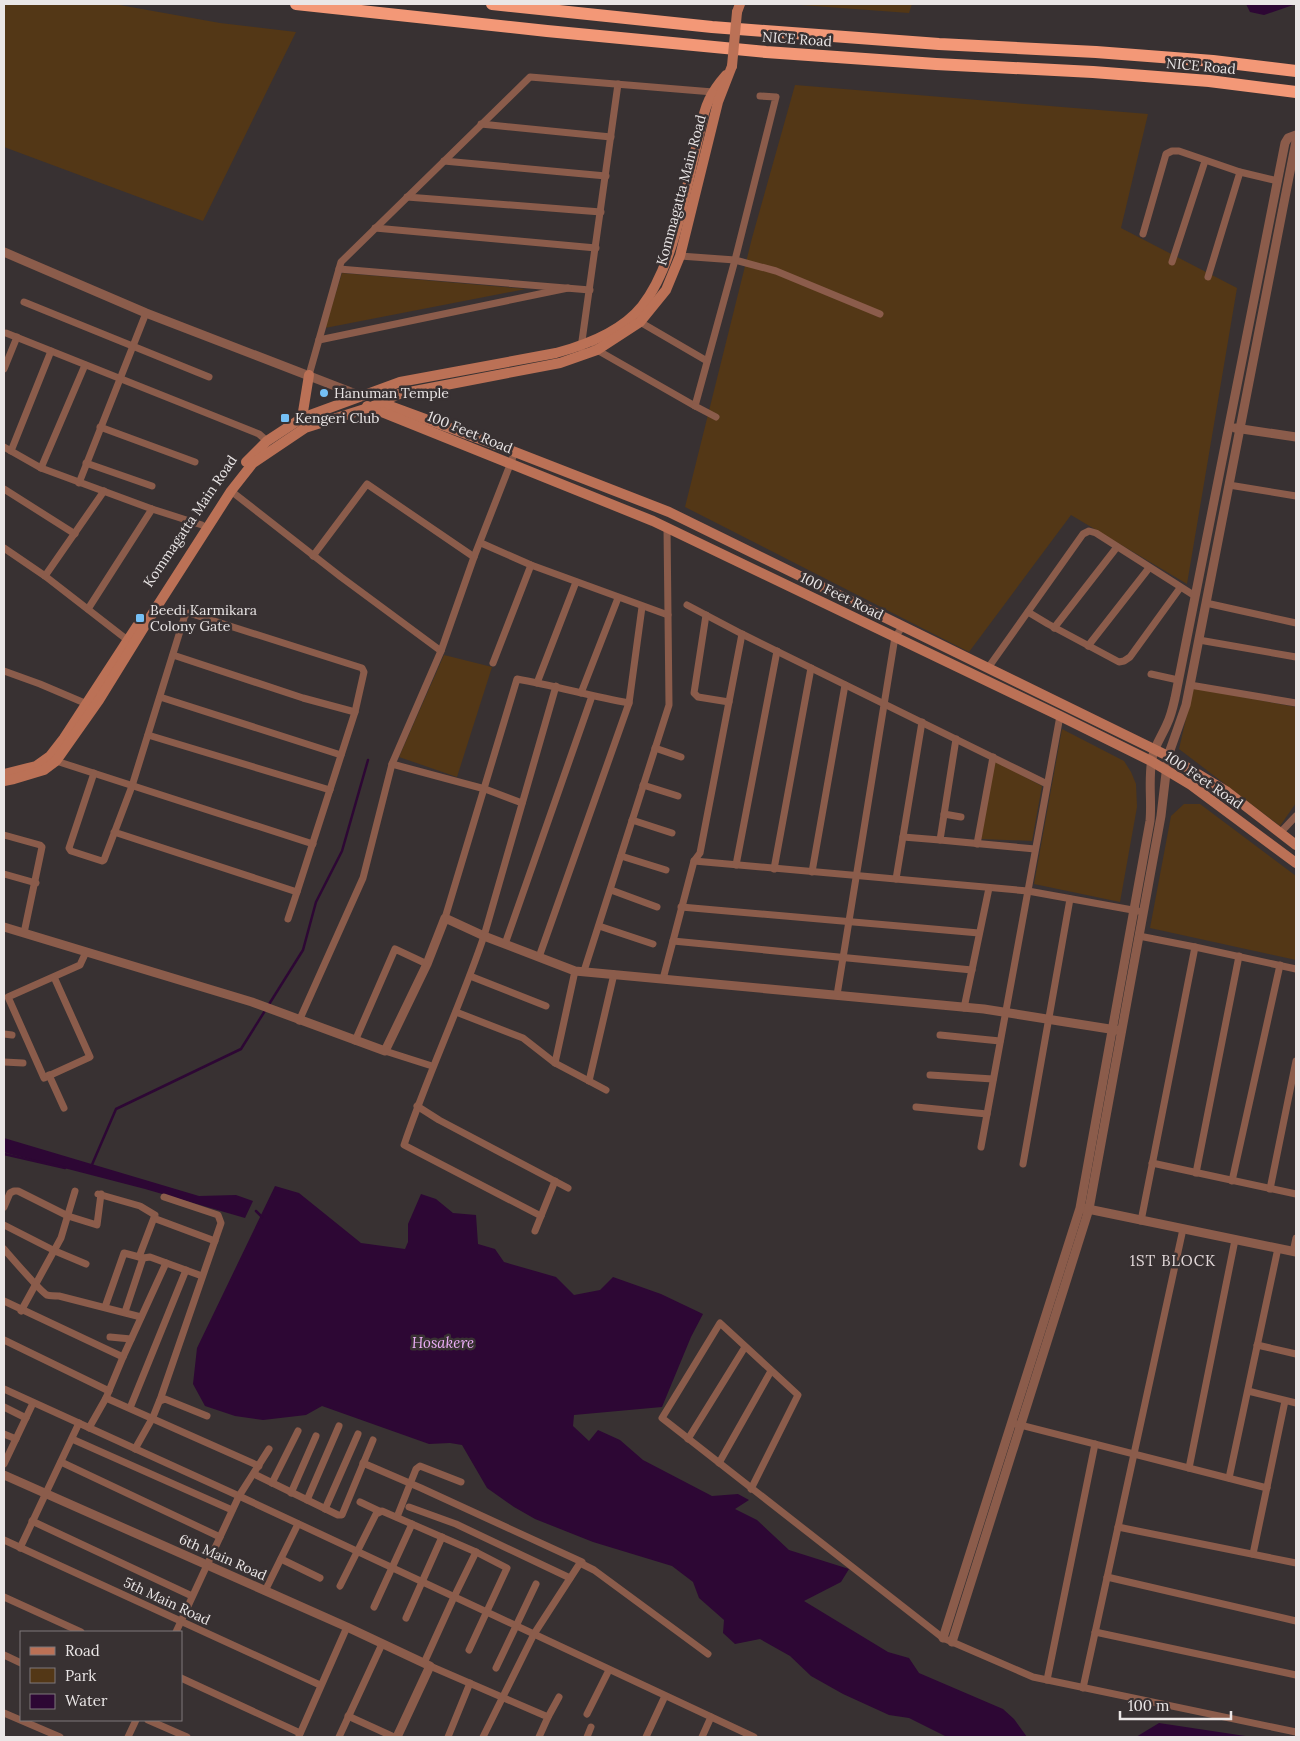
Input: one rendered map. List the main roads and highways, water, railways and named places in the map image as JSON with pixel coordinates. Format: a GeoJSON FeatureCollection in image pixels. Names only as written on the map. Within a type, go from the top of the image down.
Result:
{"type":"FeatureCollection","features":[{"type":"Feature","properties":{"kind":"highway","name":"NICE Road"},"geometry":{"type":"LineString","coordinates":[[296,4],[757,52],[1093,72],[1209,81],[1296,92]]}},
{"type":"Feature","properties":{"kind":"highway","name":"NICE Road"},"geometry":{"type":"LineString","coordinates":[[492,4],[712,27],[939,44],[1096,52],[1213,61],[1296,72]]}},
{"type":"Feature","properties":{"kind":"main road","name":"Kommagatta Main Road"},"geometry":{"type":"LineString","coordinates":[[4,774],[36,766],[50,756],[131,642],[230,491],[253,463],[303,423],[371,407],[399,394],[560,363],[640,322],[666,290],[680,256],[718,102],[732,66],[738,8]]}},
{"type":"Feature","properties":{"kind":"main road","name":"Kommagatta Main Road"},"geometry":{"type":"LineString","coordinates":[[594,346],[634,314],[656,286],[669,254],[708,101],[732,66]]}},
{"type":"Feature","properties":{"kind":"main road","name":"Kommagatta Main Road"},"geometry":{"type":"LineString","coordinates":[[4,781],[14,780],[44,770],[56,760],[99,700],[131,642],[226,487],[248,459],[267,441],[356,398],[400,382],[556,353],[581,351]]}},
{"type":"Feature","properties":{"kind":"main road"},"geometry":{"type":"LineString","coordinates":[[303,423],[309,375]]}},
{"type":"Feature","properties":{"kind":"main road","name":"100 Feet Road"},"geometry":{"type":"LineString","coordinates":[[356,398],[381,403],[662,509],[1168,756],[1226,791],[1296,845]]}},
{"type":"Feature","properties":{"kind":"main road","name":"100 Feet Road"},"geometry":{"type":"LineString","coordinates":[[356,398],[371,407],[667,527],[1151,761],[1191,785],[1296,863]]}},
{"type":"Feature","properties":{"kind":"water"},"geometry":{"type":"Polygon","coordinates":[[[1246,4],[1296,4],[1264,15],[1250,12],[1246,4]]]}},
{"type":"Feature","properties":{"kind":"water"},"geometry":{"type":"Polygon","coordinates":[[[4,1138],[199,1196],[236,1195],[253,1201],[245,1218],[145,1189],[10,1154],[4,1152],[4,1138]]]}},
{"type":"Feature","properties":{"kind":"water","name":"Hosakere"},"geometry":{"type":"Polygon","coordinates":[[[275,1186],[299,1193],[361,1243],[405,1249],[408,1242],[408,1224],[421,1194],[436,1199],[453,1213],[476,1215],[478,1244],[495,1249],[504,1262],[556,1277],[574,1295],[600,1290],[613,1277],[661,1294],[703,1314],[691,1337],[662,1407],[574,1415],[573,1426],[589,1441],[598,1430],[620,1440],[643,1460],[712,1496],[738,1494],[749,1500],[735,1509],[757,1520],[789,1550],[849,1569],[841,1582],[804,1601],[888,1652],[909,1658],[919,1673],[1003,1709],[1014,1719],[1027,1737],[947,1737],[909,1718],[889,1715],[843,1694],[811,1676],[790,1656],[760,1639],[735,1644],[723,1633],[724,1620],[699,1598],[693,1582],[672,1566],[593,1542],[535,1519],[514,1507],[487,1488],[462,1445],[450,1443],[429,1444],[322,1406],[306,1415],[263,1420],[235,1416],[205,1406],[193,1384],[197,1348],[275,1186]]]}},
{"type":"Feature","properties":{"kind":"water"},"geometry":{"type":"Polygon","coordinates":[[[1159,1723],[1252,1737],[1136,1737],[1159,1723]]]}},
{"type":"Feature","properties":{"kind":"waterway"},"geometry":{"type":"LineString","coordinates":[[91,1167],[116,1109],[241,1049],[303,950],[316,902],[342,851],[368,760]]}},
{"type":"Feature","properties":{"kind":"waterway"},"geometry":{"type":"LineString","coordinates":[[4,1154],[65,1168]]}},
{"type":"Feature","properties":{"kind":"waterway"},"geometry":{"type":"LineString","coordinates":[[256,1211],[262,1217]]}},
{"type":"Feature","properties":{"kind":"place","name":"Hanuman Temple"},"geometry":{"type":"Point","coordinates":[324,393]}},
{"type":"Feature","properties":{"kind":"place","name":"Kengeri Club"},"geometry":{"type":"Point","coordinates":[285,418]}},
{"type":"Feature","properties":{"kind":"place","name":"Beedi Karmikara Colony Gate"},"geometry":{"type":"Point","coordinates":[140,618]}},
{"type":"Feature","properties":{"kind":"district","name":"1ST BLOCK"},"geometry":{"type":"Point","coordinates":[1173,1260]}}]}
